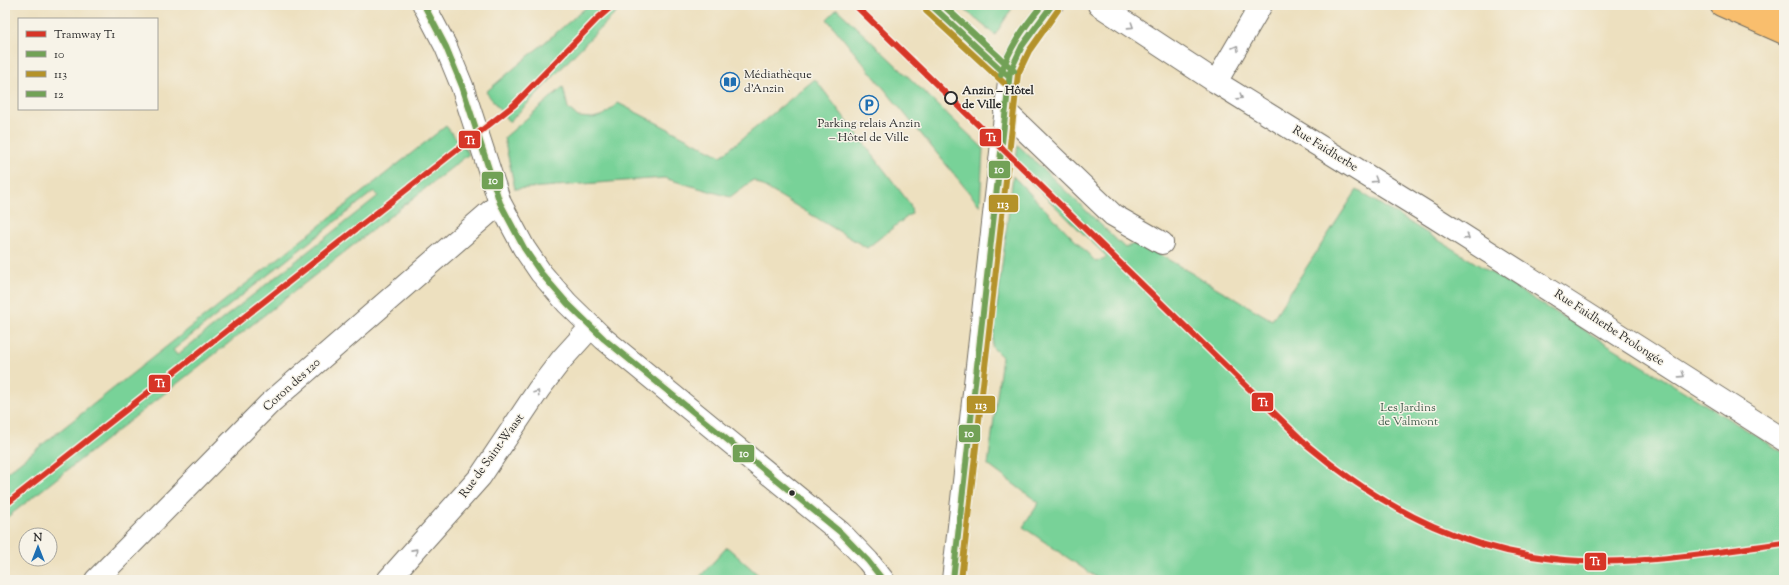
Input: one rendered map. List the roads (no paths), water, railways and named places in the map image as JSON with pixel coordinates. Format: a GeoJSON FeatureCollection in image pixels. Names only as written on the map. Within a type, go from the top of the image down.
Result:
{"type":"FeatureCollection","features":[{"type":"Feature","properties":{"kind":"main road"},"geometry":{"type":"LineString","coordinates":[[1721,5],[1783,26]]}},
{"type":"Feature","properties":{"kind":"main road"},"geometry":{"type":"LineString","coordinates":[[1760,5],[1783,26]]}},
{"type":"Feature","properties":{"kind":"street"},"geometry":{"type":"LineString","coordinates":[[953,580],[1011,68],[1036,26],[1052,5]]}},
{"type":"Feature","properties":{"kind":"street","name":"Rue Faidherbe"},"geometry":{"type":"LineString","coordinates":[[1098,5],[1216,82],[1434,216]]}},
{"type":"Feature","properties":{"kind":"street"},"geometry":{"type":"LineString","coordinates":[[1216,82],[1261,5]]}},
{"type":"Feature","properties":{"kind":"street"},"geometry":{"type":"LineString","coordinates":[[428,7],[462,86],[500,203],[532,261],[554,289],[592,327],[834,527],[868,560],[883,580]]}},
{"type":"Feature","properties":{"kind":"street"},"geometry":{"type":"LineString","coordinates":[[1005,111],[1114,215],[1162,243]]}},
{"type":"Feature","properties":{"kind":"street","name":"Coron des 120"},"geometry":{"type":"LineString","coordinates":[[96,580],[269,404],[500,203]]}},
{"type":"Feature","properties":{"kind":"street","name":"Rue Faidherbe Prolongée"},"geometry":{"type":"LineString","coordinates":[[1434,216],[1784,440]]}},
{"type":"Feature","properties":{"kind":"street","name":"Rue de Saint-Waast"},"geometry":{"type":"LineString","coordinates":[[388,580],[480,477],[539,389],[562,359],[592,327]]}},
{"type":"Feature","properties":{"kind":"tram line","name":"T1"},"geometry":{"type":"LineString","coordinates":[[5,505],[514,105],[597,19],[613,5]]}},
{"type":"Feature","properties":{"kind":"tram line","name":"T1"},"geometry":{"type":"LineString","coordinates":[[855,5],[1307,445],[1368,491],[1400,510],[1433,526],[1468,540],[1503,550],[1541,557],[1580,561],[1631,561],[1657,559],[1784,543]]}},
{"type":"Feature","properties":{"kind":"place","name":"Médiathèque d'Anzin"},"geometry":{"type":"Point","coordinates":[730,82]}},
{"type":"Feature","properties":{"kind":"place","name":"Anzin – Hôtel de Ville"},"geometry":{"type":"Point","coordinates":[951,98]}},
{"type":"Feature","properties":{"kind":"place","name":"Parking relais Anzin – Hôtel de Ville"},"geometry":{"type":"Point","coordinates":[869,105]}},
{"type":"Feature","properties":{"kind":"park label","name":"Les Jardins de Valmont"},"geometry":{"type":"Point","coordinates":[1408,415]}}]}
